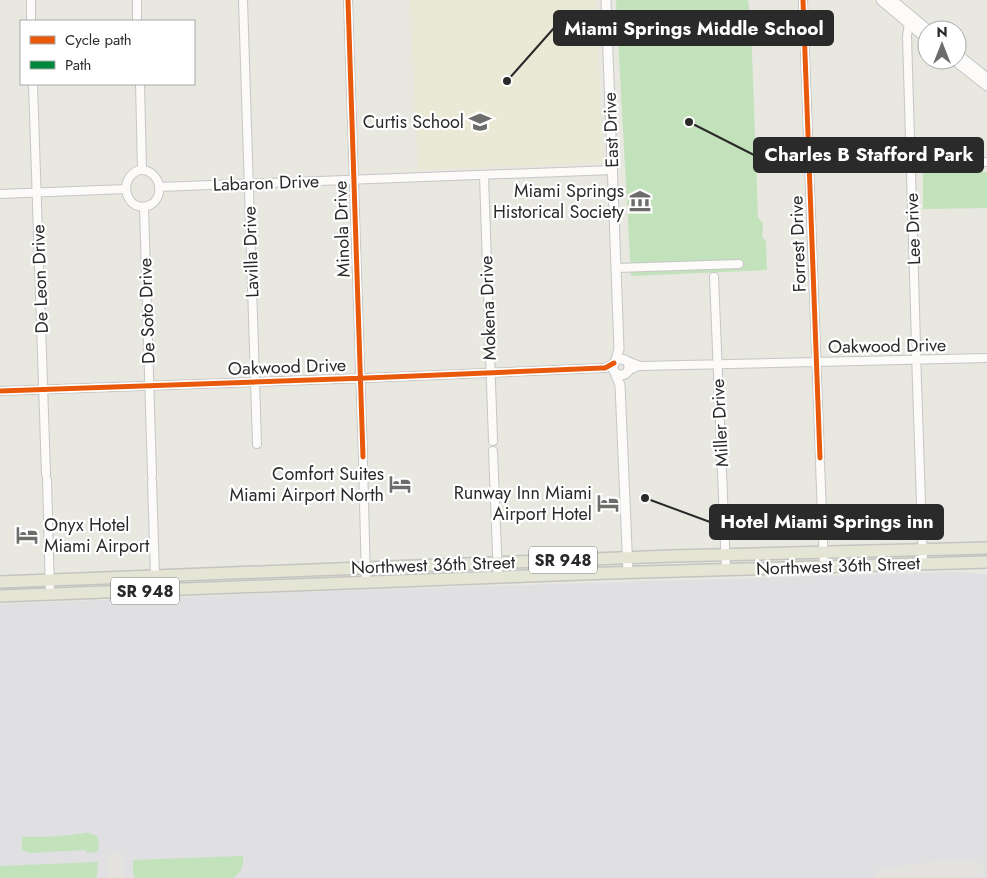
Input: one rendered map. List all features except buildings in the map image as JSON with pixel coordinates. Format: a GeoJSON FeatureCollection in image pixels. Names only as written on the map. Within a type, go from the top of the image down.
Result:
{"type":"FeatureCollection","features":[{"type":"Feature","properties":{"kind":"main road","name":"Northwest 36th Street"},"geometry":{"type":"LineString","coordinates":[[0,582],[725,554],[987,548]]}},
{"type":"Feature","properties":{"kind":"main road","name":"Northwest 36th Street"},"geometry":{"type":"LineString","coordinates":[[0,596],[628,572],[987,562]]}},
{"type":"Feature","properties":{"kind":"main road"},"geometry":{"type":"LineString","coordinates":[[238,573],[239,587]]}},
{"type":"Feature","properties":{"kind":"main road"},"geometry":{"type":"LineString","coordinates":[[118,592],[127,586],[149,583],[154,576]]}},
{"type":"Feature","properties":{"kind":"street"},"geometry":{"type":"LineString","coordinates":[[31,0],[31,20]]}},
{"type":"Feature","properties":{"kind":"street"},"geometry":{"type":"LineString","coordinates":[[137,0],[137,20]]}},
{"type":"Feature","properties":{"kind":"street","name":"Lavilla Drive"},"geometry":{"type":"LineString","coordinates":[[243,0],[257,444]]}},
{"type":"Feature","properties":{"kind":"street","name":"Minola Drive"},"geometry":{"type":"LineString","coordinates":[[348,0],[366,582]]}},
{"type":"Feature","properties":{"kind":"street","name":"East Drive"},"geometry":{"type":"LineString","coordinates":[[606,0],[628,572]]}},
{"type":"Feature","properties":{"kind":"street","name":"Forrest Drive"},"geometry":{"type":"LineString","coordinates":[[803,0],[824,566]]}},
{"type":"Feature","properties":{"kind":"street"},"geometry":{"type":"LineString","coordinates":[[880,0],[917,30]]}},
{"type":"Feature","properties":{"kind":"street"},"geometry":{"type":"LineString","coordinates":[[892,0],[917,21]]}},
{"type":"Feature","properties":{"kind":"street","name":"Lee Drive"},"geometry":{"type":"LineString","coordinates":[[909,23],[907,36],[916,344]]}},
{"type":"Feature","properties":{"kind":"street"},"geometry":{"type":"LineString","coordinates":[[967,62],[987,78]]}},
{"type":"Feature","properties":{"kind":"street"},"geometry":{"type":"LineString","coordinates":[[967,70],[987,86]]}},
{"type":"Feature","properties":{"kind":"street","name":"De Leon Drive"},"geometry":{"type":"LineString","coordinates":[[33,85],[50,594]]}},
{"type":"Feature","properties":{"kind":"street"},"geometry":{"type":"LineString","coordinates":[[140,85],[142,170]]}},
{"type":"Feature","properties":{"kind":"street"},"geometry":{"type":"LineString","coordinates":[[809,165],[987,162]]}},
{"type":"Feature","properties":{"kind":"street"},"geometry":{"type":"LineString","coordinates":[[142,170],[154,176],[159,183],[159,188],[158,196],[154,202],[144,206],[139,206],[132,202],[126,189],[132,174],[142,170]]}},
{"type":"Feature","properties":{"kind":"street","name":"Labaron Drive"},"geometry":{"type":"LineString","coordinates":[[159,188],[612,170]]}},
{"type":"Feature","properties":{"kind":"street","name":"Mokena Drive"},"geometry":{"type":"LineString","coordinates":[[484,176],[493,441]]}},
{"type":"Feature","properties":{"kind":"street"},"geometry":{"type":"LineString","coordinates":[[0,194],[126,189]]}},
{"type":"Feature","properties":{"kind":"street","name":"De Soto Drive"},"geometry":{"type":"LineString","coordinates":[[144,206],[154,576]]}},
{"type":"Feature","properties":{"kind":"street"},"geometry":{"type":"LineString","coordinates":[[616,268],[739,264]]}},
{"type":"Feature","properties":{"kind":"street","name":"Miller Drive"},"geometry":{"type":"LineString","coordinates":[[714,277],[726,569]]}},
{"type":"Feature","properties":{"kind":"street"},"geometry":{"type":"LineString","coordinates":[[916,356],[923,563]]}},
{"type":"Feature","properties":{"kind":"street","name":"Oakwood Drive"},"geometry":{"type":"LineString","coordinates":[[0,392],[638,366],[816,362],[916,356],[987,358]]}},
{"type":"Feature","properties":{"kind":"street"},"geometry":{"type":"LineString","coordinates":[[493,451],[498,577]]}},
{"type":"Feature","properties":{"kind":"shaded area"},"geometry":{"type":"Polygon","coordinates":[[[410,0],[596,0],[603,163],[418,170],[410,0]]]}},
{"type":"Feature","properties":{"kind":"shaded area"},"geometry":{"type":"Polygon","coordinates":[[[956,572],[987,574],[987,878],[0,878],[0,604],[390,589],[956,572]]]}},
{"type":"Feature","properties":{"kind":"green space"},"geometry":{"type":"Polygon","coordinates":[[[616,0],[748,0],[751,26],[758,217],[763,224],[762,237],[766,241],[767,270],[631,276],[616,0]]]}},
{"type":"Feature","properties":{"kind":"green space"},"geometry":{"type":"Polygon","coordinates":[[[923,172],[987,172],[987,208],[923,209],[923,172]]]}},
{"type":"Feature","properties":{"kind":"green space"},"geometry":{"type":"Polygon","coordinates":[[[88,832],[96,835],[98,839],[99,850],[97,852],[87,853],[86,850],[29,853],[22,850],[22,837],[63,836],[88,832]]]}},
{"type":"Feature","properties":{"kind":"green space"},"geometry":{"type":"Polygon","coordinates":[[[243,856],[241,869],[233,878],[135,878],[133,874],[133,860],[243,856]]]}},
{"type":"Feature","properties":{"kind":"green space"},"geometry":{"type":"Polygon","coordinates":[[[98,862],[96,878],[0,878],[0,866],[98,862]]]}},
{"type":"Feature","properties":{"kind":"taxiway"},"geometry":{"type":"LineString","coordinates":[[115,860],[116,878]]}},
{"type":"Feature","properties":{"kind":"taxiway"},"geometry":{"type":"LineString","coordinates":[[911,878],[925,871],[974,868]]}},
{"type":"Feature","properties":{"kind":"taxiway"},"geometry":{"type":"LineString","coordinates":[[883,878],[922,872]]}},
{"type":"Feature","properties":{"kind":"marked path"},"geometry":{"type":"LineString","coordinates":[[916,344],[916,353]]}},
{"type":"Feature","properties":{"kind":"cycle path"},"geometry":{"type":"LineString","coordinates":[[348,0],[363,457]]}},
{"type":"Feature","properties":{"kind":"cycle path"},"geometry":{"type":"LineString","coordinates":[[803,0],[820,458]]}},
{"type":"Feature","properties":{"kind":"cycle path"},"geometry":{"type":"LineString","coordinates":[[0,391],[605,368],[614,363]]}},
{"type":"Feature","properties":{"kind":"place","name":"Miami Springs Middle School"},"geometry":{"type":"Point","coordinates":[507,81]}},
{"type":"Feature","properties":{"kind":"place","name":"Curtis School"},"geometry":{"type":"Point","coordinates":[480,122]}},
{"type":"Feature","properties":{"kind":"place","name":"Charles B Stafford Park"},"geometry":{"type":"Point","coordinates":[689,122]}},
{"type":"Feature","properties":{"kind":"place","name":"Miami Springs Historical Society"},"geometry":{"type":"Point","coordinates":[640,201]}},
{"type":"Feature","properties":{"kind":"place","name":"Comfort Suites Miami Airport North"},"geometry":{"type":"Point","coordinates":[400,484]}},
{"type":"Feature","properties":{"kind":"place","name":"Hotel Miami Springs inn"},"geometry":{"type":"Point","coordinates":[645,498]}},
{"type":"Feature","properties":{"kind":"place","name":"Runway Inn Miami Airport Hotel"},"geometry":{"type":"Point","coordinates":[608,503]}},
{"type":"Feature","properties":{"kind":"place","name":"Onyx Hotel Miami Airport"},"geometry":{"type":"Point","coordinates":[27,535]}}]}
